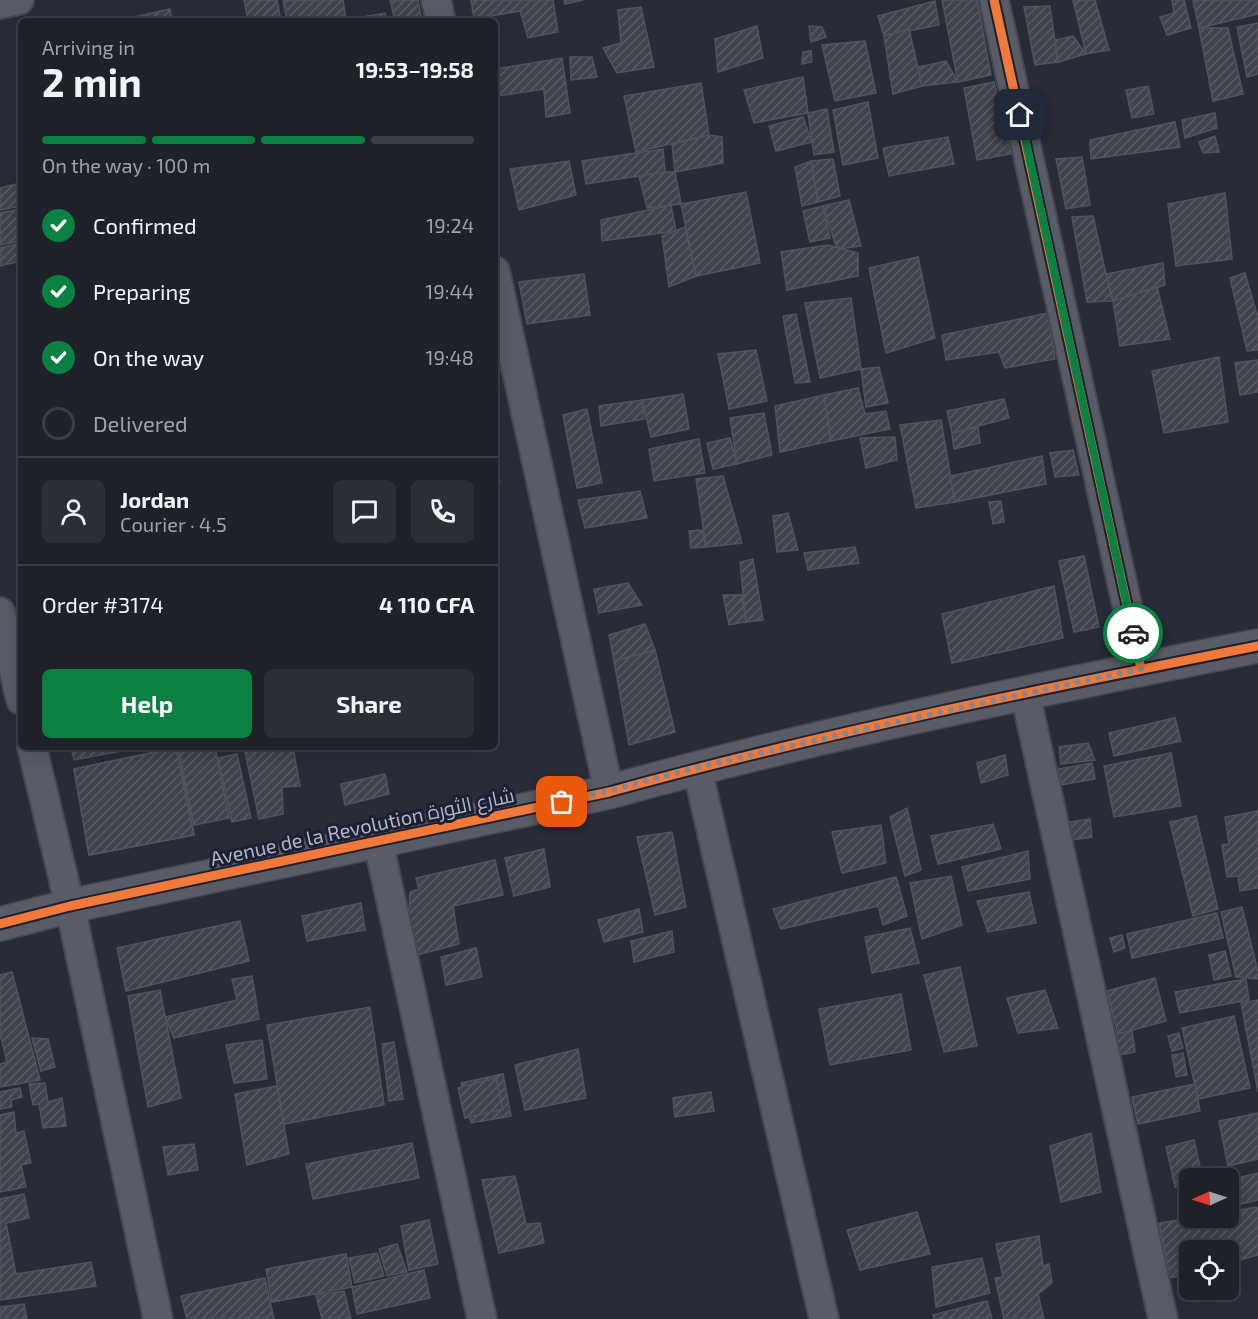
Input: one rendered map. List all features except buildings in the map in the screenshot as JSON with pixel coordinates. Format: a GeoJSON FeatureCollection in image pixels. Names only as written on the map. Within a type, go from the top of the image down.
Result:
{"type":"FeatureCollection","features":[{"type":"Feature","properties":{"kind":"street"},"geometry":{"type":"LineString","coordinates":[[0,4],[19,0]]}},
{"type":"Feature","properties":{"kind":"street"},"geometry":{"type":"LineString","coordinates":[[436,0],[440,18]]}},
{"type":"Feature","properties":{"kind":"street"},"geometry":{"type":"LineString","coordinates":[[994,0],[1141,669]]}},
{"type":"Feature","properties":{"kind":"street"},"geometry":{"type":"LineString","coordinates":[[498,285],[609,792]]}},
{"type":"Feature","properties":{"kind":"street"},"geometry":{"type":"LineString","coordinates":[[0,612],[18,687]]}},
{"type":"Feature","properties":{"kind":"street","name":"Avenue de la Revolution شارع الثورة"},"geometry":{"type":"LineString","coordinates":[[0,924],[70,906],[609,792],[697,768],[1025,693],[1258,646]]}},
{"type":"Feature","properties":{"kind":"street"},"geometry":{"type":"LineString","coordinates":[[1025,693],[1163,1319]]}},
{"type":"Feature","properties":{"kind":"street"},"geometry":{"type":"LineString","coordinates":[[33,750],[70,906],[158,1319]]}},
{"type":"Feature","properties":{"kind":"street"},"geometry":{"type":"LineString","coordinates":[[697,768],[824,1319]]}},
{"type":"Feature","properties":{"kind":"street"},"geometry":{"type":"LineString","coordinates":[[378,841],[482,1319]]}},
{"type":"Feature","properties":{"kind":"cycle path"},"geometry":{"type":"LineString","coordinates":[[994,0],[1141,669]]}},
{"type":"Feature","properties":{"kind":"cycle path"},"geometry":{"type":"LineString","coordinates":[[0,924],[70,906],[609,792],[770,750],[932,713],[1258,646]]}},
{"type":"Feature","properties":{"kind":"way so far"},"geometry":{"type":"LineString","coordinates":[[562,802],[718,763],[1141,669],[1133,633]]}},
{"type":"Feature","properties":{"kind":"route"},"geometry":{"type":"LineString","coordinates":[[1020,115],[1133,633]]}}]}
